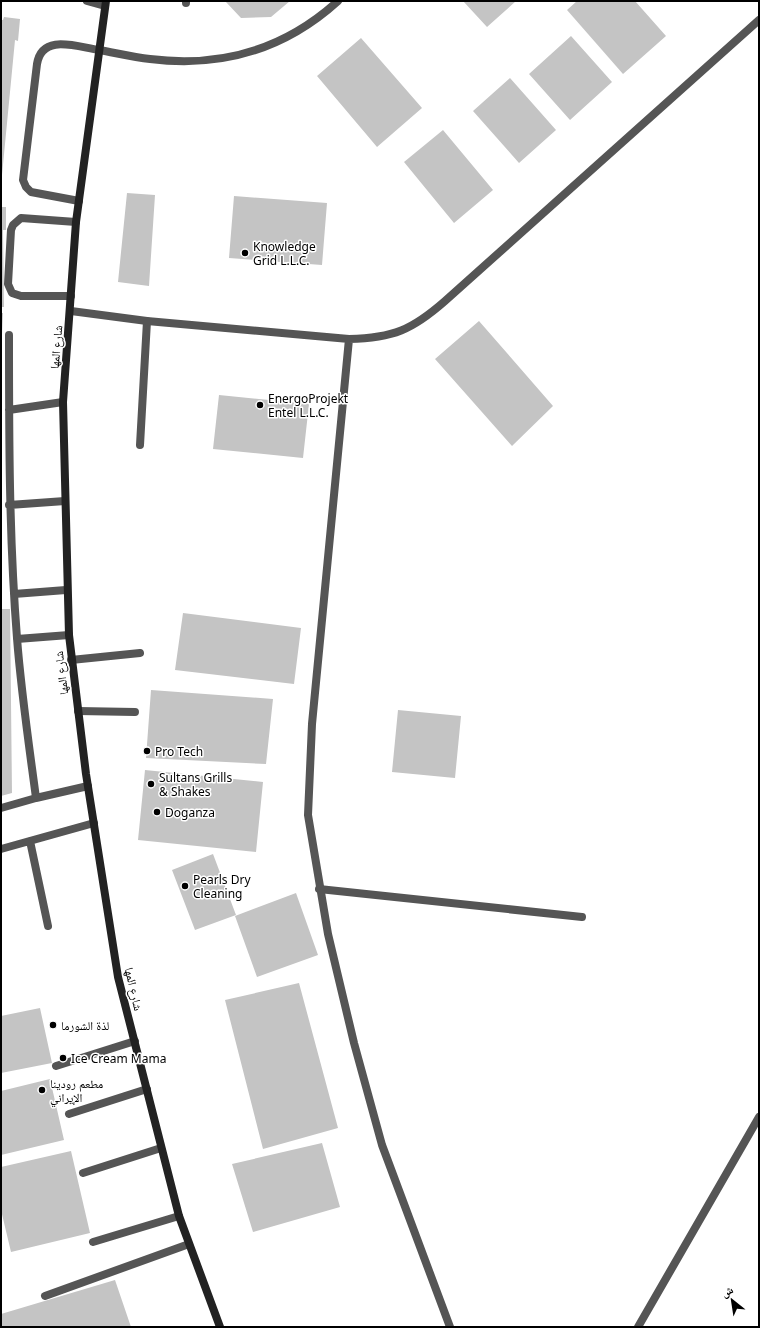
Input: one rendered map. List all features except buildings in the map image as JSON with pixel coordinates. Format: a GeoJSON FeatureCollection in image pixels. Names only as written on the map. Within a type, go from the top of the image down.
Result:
{"type":"FeatureCollection","features":[{"type":"Feature","properties":{"kind":"street"},"geometry":{"type":"LineString","coordinates":[[87,1],[106,3]]}},
{"type":"Feature","properties":{"kind":"street"},"geometry":{"type":"LineString","coordinates":[[79,201],[31,192],[26,187],[23,180],[38,56],[43,49],[50,45],[58,44],[149,59],[175,61],[235,56],[269,47],[301,30],[338,1]]}},
{"type":"Feature","properties":{"kind":"street","name":"شارع المها"},"geometry":{"type":"LineString","coordinates":[[106,3],[76,222],[71,311],[63,402],[66,590],[69,635],[88,786],[118,977],[179,1216],[220,1327]]}},
{"type":"Feature","properties":{"kind":"street"},"geometry":{"type":"LineString","coordinates":[[71,311],[147,320],[349,339],[376,338],[395,333],[425,319],[759,20]]}},
{"type":"Feature","properties":{"kind":"street"},"geometry":{"type":"LineString","coordinates":[[71,296],[21,296],[12,293],[8,284],[13,225],[21,218],[76,222]]}},
{"type":"Feature","properties":{"kind":"street"},"geometry":{"type":"LineString","coordinates":[[140,446],[147,320]]}},
{"type":"Feature","properties":{"kind":"street"},"geometry":{"type":"LineString","coordinates":[[9,335],[9,504],[14,594],[17,639],[36,798]]}},
{"type":"Feature","properties":{"kind":"street"},"geometry":{"type":"LineString","coordinates":[[349,339],[309,772],[308,815],[319,888],[354,1043],[382,1145],[450,1327]]}},
{"type":"Feature","properties":{"kind":"street"},"geometry":{"type":"LineString","coordinates":[[9,410],[63,402]]}},
{"type":"Feature","properties":{"kind":"street"},"geometry":{"type":"LineString","coordinates":[[9,504],[65,501]]}},
{"type":"Feature","properties":{"kind":"street"},"geometry":{"type":"LineString","coordinates":[[14,594],[66,590]]}},
{"type":"Feature","properties":{"kind":"street"},"geometry":{"type":"LineString","coordinates":[[17,639],[69,635]]}},
{"type":"Feature","properties":{"kind":"street"},"geometry":{"type":"LineString","coordinates":[[72,660],[140,653]]}},
{"type":"Feature","properties":{"kind":"street"},"geometry":{"type":"LineString","coordinates":[[78,711],[135,712]]}},
{"type":"Feature","properties":{"kind":"street"},"geometry":{"type":"LineString","coordinates":[[1,808],[88,786]]}},
{"type":"Feature","properties":{"kind":"street"},"geometry":{"type":"LineString","coordinates":[[1,849],[94,823]]}},
{"type":"Feature","properties":{"kind":"street"},"geometry":{"type":"LineString","coordinates":[[30,841],[48,926]]}},
{"type":"Feature","properties":{"kind":"street"},"geometry":{"type":"LineString","coordinates":[[319,888],[582,917]]}},
{"type":"Feature","properties":{"kind":"street"},"geometry":{"type":"LineString","coordinates":[[56,1066],[135,1042]]}},
{"type":"Feature","properties":{"kind":"street"},"geometry":{"type":"LineString","coordinates":[[69,1114],[147,1089]]}},
{"type":"Feature","properties":{"kind":"street"},"geometry":{"type":"LineString","coordinates":[[638,1327],[759,1117]]}},
{"type":"Feature","properties":{"kind":"street"},"geometry":{"type":"LineString","coordinates":[[83,1173],[161,1148]]}},
{"type":"Feature","properties":{"kind":"street"},"geometry":{"type":"LineString","coordinates":[[93,1242],[179,1216]]}},
{"type":"Feature","properties":{"kind":"street"},"geometry":{"type":"LineString","coordinates":[[45,1296],[189,1244]]}},
{"type":"Feature","properties":{"kind":"place","name":"Knowledge Grid L.L.C."},"geometry":{"type":"Point","coordinates":[245,253]}},
{"type":"Feature","properties":{"kind":"place","name":"EnergoProjekt Entel L.L.C."},"geometry":{"type":"Point","coordinates":[260,405]}},
{"type":"Feature","properties":{"kind":"place","name":"Pro Tech"},"geometry":{"type":"Point","coordinates":[147,751]}},
{"type":"Feature","properties":{"kind":"place","name":"Sultans Grills & Shakes"},"geometry":{"type":"Point","coordinates":[151,784]}},
{"type":"Feature","properties":{"kind":"place","name":"Doganza"},"geometry":{"type":"Point","coordinates":[157,812]}},
{"type":"Feature","properties":{"kind":"place","name":"Pearls Dry Cleaning"},"geometry":{"type":"Point","coordinates":[185,886]}},
{"type":"Feature","properties":{"kind":"place","name":"لذة الشورما"},"geometry":{"type":"Point","coordinates":[53,1025]}},
{"type":"Feature","properties":{"kind":"place","name":"Ice Cream Mama"},"geometry":{"type":"Point","coordinates":[63,1058]}},
{"type":"Feature","properties":{"kind":"place","name":"مطعم رودينا الإيراني"},"geometry":{"type":"Point","coordinates":[42,1090]}}]}
